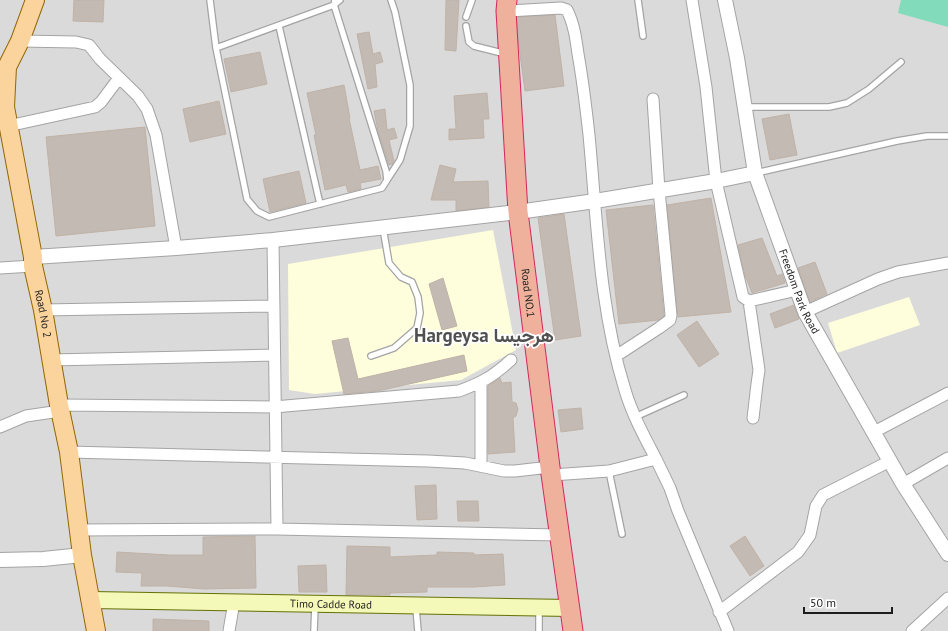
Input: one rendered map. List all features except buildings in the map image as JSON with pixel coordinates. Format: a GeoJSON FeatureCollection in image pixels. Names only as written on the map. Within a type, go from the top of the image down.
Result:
{"type":"FeatureCollection","features":[{"type":"Feature","properties":{"kind":"highway","name":"Road NO.1"},"geometry":{"type":"LineString","coordinates":[[506,5],[518,212],[559,535],[574,631]]}},
{"type":"Feature","properties":{"kind":"main road","name":"Road No 2"},"geometry":{"type":"LineString","coordinates":[[34,0],[20,41],[4,68],[5,107],[43,310],[59,408],[69,452],[78,530],[96,631]]}},
{"type":"Feature","properties":{"kind":"main road","name":"Timo Cadde Road"},"geometry":{"type":"LineString","coordinates":[[91,600],[571,608]]}},
{"type":"Feature","properties":{"kind":"street"},"geometry":{"type":"LineString","coordinates":[[692,0],[706,86],[716,181],[743,296],[749,301],[760,370],[757,384],[754,418]]}},
{"type":"Feature","properties":{"kind":"street","name":"Freedom Park Road"},"geometry":{"type":"LineString","coordinates":[[725,0],[737,58],[756,173],[805,312],[903,484],[948,554]]}},
{"type":"Feature","properties":{"kind":"street"},"geometry":{"type":"LineString","coordinates":[[506,5],[561,8],[567,10],[574,27],[583,81],[596,201],[601,276],[606,313],[624,390],[634,418],[670,488],[678,512],[728,631]]}},
{"type":"Feature","properties":{"kind":"street"},"geometry":{"type":"LineString","coordinates":[[20,41],[76,42],[89,45],[100,59],[138,96],[147,109],[156,135],[176,248]]}},
{"type":"Feature","properties":{"kind":"street"},"geometry":{"type":"LineString","coordinates":[[8,126],[94,107],[101,102],[119,78]]}},
{"type":"Feature","properties":{"kind":"street"},"geometry":{"type":"LineString","coordinates":[[616,356],[665,324],[670,320],[672,315],[659,190],[653,99]]}},
{"type":"Feature","properties":{"kind":"street"},"geometry":{"type":"LineString","coordinates":[[0,268],[33,262],[273,240],[518,212],[596,201],[756,173]]}},
{"type":"Feature","properties":{"kind":"street"},"geometry":{"type":"LineString","coordinates":[[273,240],[274,407],[277,529]]}},
{"type":"Feature","properties":{"kind":"street"},"geometry":{"type":"LineString","coordinates":[[805,312],[878,278],[898,272],[948,263]]}},
{"type":"Feature","properties":{"kind":"street"},"geometry":{"type":"LineString","coordinates":[[749,301],[797,290]]}},
{"type":"Feature","properties":{"kind":"street"},"geometry":{"type":"LineString","coordinates":[[43,310],[273,306]]}},
{"type":"Feature","properties":{"kind":"street"},"geometry":{"type":"LineString","coordinates":[[51,360],[274,355]]}},
{"type":"Feature","properties":{"kind":"street"},"geometry":{"type":"LineString","coordinates":[[0,427],[26,416],[59,408],[274,407],[459,391],[481,383],[495,374],[511,360]]}},
{"type":"Feature","properties":{"kind":"street"},"geometry":{"type":"LineString","coordinates":[[481,383],[481,466]]}},
{"type":"Feature","properties":{"kind":"street"},"geometry":{"type":"LineString","coordinates":[[874,432],[948,393]]}},
{"type":"Feature","properties":{"kind":"street"},"geometry":{"type":"LineString","coordinates":[[69,452],[428,460],[465,463],[504,471],[609,471],[656,459]]}},
{"type":"Feature","properties":{"kind":"street"},"geometry":{"type":"LineString","coordinates":[[903,484],[948,458]]}},
{"type":"Feature","properties":{"kind":"street"},"geometry":{"type":"LineString","coordinates":[[719,612],[798,552],[810,535],[816,506],[823,495],[890,461]]}},
{"type":"Feature","properties":{"kind":"street"},"geometry":{"type":"LineString","coordinates":[[78,530],[277,529],[559,535]]}},
{"type":"Feature","properties":{"kind":"street"},"geometry":{"type":"LineString","coordinates":[[0,560],[82,556]]}},
{"type":"Feature","properties":{"kind":"street"},"geometry":{"type":"LineString","coordinates":[[912,631],[948,598]]}},
{"type":"Feature","properties":{"kind":"street"},"geometry":{"type":"LineString","coordinates":[[229,631],[234,602]]}},
{"type":"Feature","properties":{"kind":"lane"},"geometry":{"type":"LineString","coordinates":[[210,0],[216,48],[247,199],[257,211],[269,217],[382,188],[400,160],[410,126],[410,85],[395,12],[391,0]]}},
{"type":"Feature","properties":{"kind":"lane"},"geometry":{"type":"LineString","coordinates":[[216,48],[279,26],[340,0]]}},
{"type":"Feature","properties":{"kind":"lane"},"geometry":{"type":"LineString","coordinates":[[466,17],[472,0]]}},
{"type":"Feature","properties":{"kind":"lane"},"geometry":{"type":"LineString","coordinates":[[638,0],[643,36]]}},
{"type":"Feature","properties":{"kind":"lane"},"geometry":{"type":"LineString","coordinates":[[335,3],[386,171],[387,180]]}},
{"type":"Feature","properties":{"kind":"lane"},"geometry":{"type":"LineString","coordinates":[[279,26],[320,204]]}},
{"type":"Feature","properties":{"kind":"lane"},"geometry":{"type":"LineString","coordinates":[[466,26],[469,42],[474,46],[508,54]]}},
{"type":"Feature","properties":{"kind":"lane"},"geometry":{"type":"LineString","coordinates":[[745,107],[830,107],[847,103],[869,89],[901,62]]}},
{"type":"Feature","properties":{"kind":"lane"},"geometry":{"type":"LineString","coordinates":[[756,173],[897,141],[927,136],[948,136]]}},
{"type":"Feature","properties":{"kind":"lane"},"geometry":{"type":"LineString","coordinates":[[371,356],[394,348],[417,328],[420,313],[418,297],[412,282],[400,277],[389,263],[383,227]]}},
{"type":"Feature","properties":{"kind":"lane"},"geometry":{"type":"LineString","coordinates":[[634,418],[684,395]]}},
{"type":"Feature","properties":{"kind":"lane"},"geometry":{"type":"LineString","coordinates":[[609,471],[622,534]]}},
{"type":"Feature","properties":{"kind":"lane"},"geometry":{"type":"LineString","coordinates":[[314,631],[315,604]]}},
{"type":"Feature","properties":{"kind":"lane"},"geometry":{"type":"LineString","coordinates":[[416,605],[418,631]]}},
{"type":"Feature","properties":{"kind":"lane"},"geometry":{"type":"LineString","coordinates":[[538,607],[539,631]]}},
{"type":"Feature","properties":{"kind":"shaded area"},"geometry":{"type":"Polygon","coordinates":[[[0,0],[948,0],[948,631],[0,631],[0,0]]]}},
{"type":"Feature","properties":{"kind":"shaded area"},"geometry":{"type":"Polygon","coordinates":[[[493,230],[516,350],[461,380],[315,394],[289,390],[288,264],[493,230]]]}},
{"type":"Feature","properties":{"kind":"shaded area"},"geometry":{"type":"Polygon","coordinates":[[[909,297],[920,325],[837,353],[828,323],[909,297]]]}},
{"type":"Feature","properties":{"kind":"green space"},"geometry":{"type":"Polygon","coordinates":[[[901,0],[948,0],[948,27],[898,13],[901,0]]]}},
{"type":"Feature","properties":{"kind":"district","name":"Hargeysa هرجيسا"},"geometry":{"type":"Point","coordinates":[484,335]}}]}
